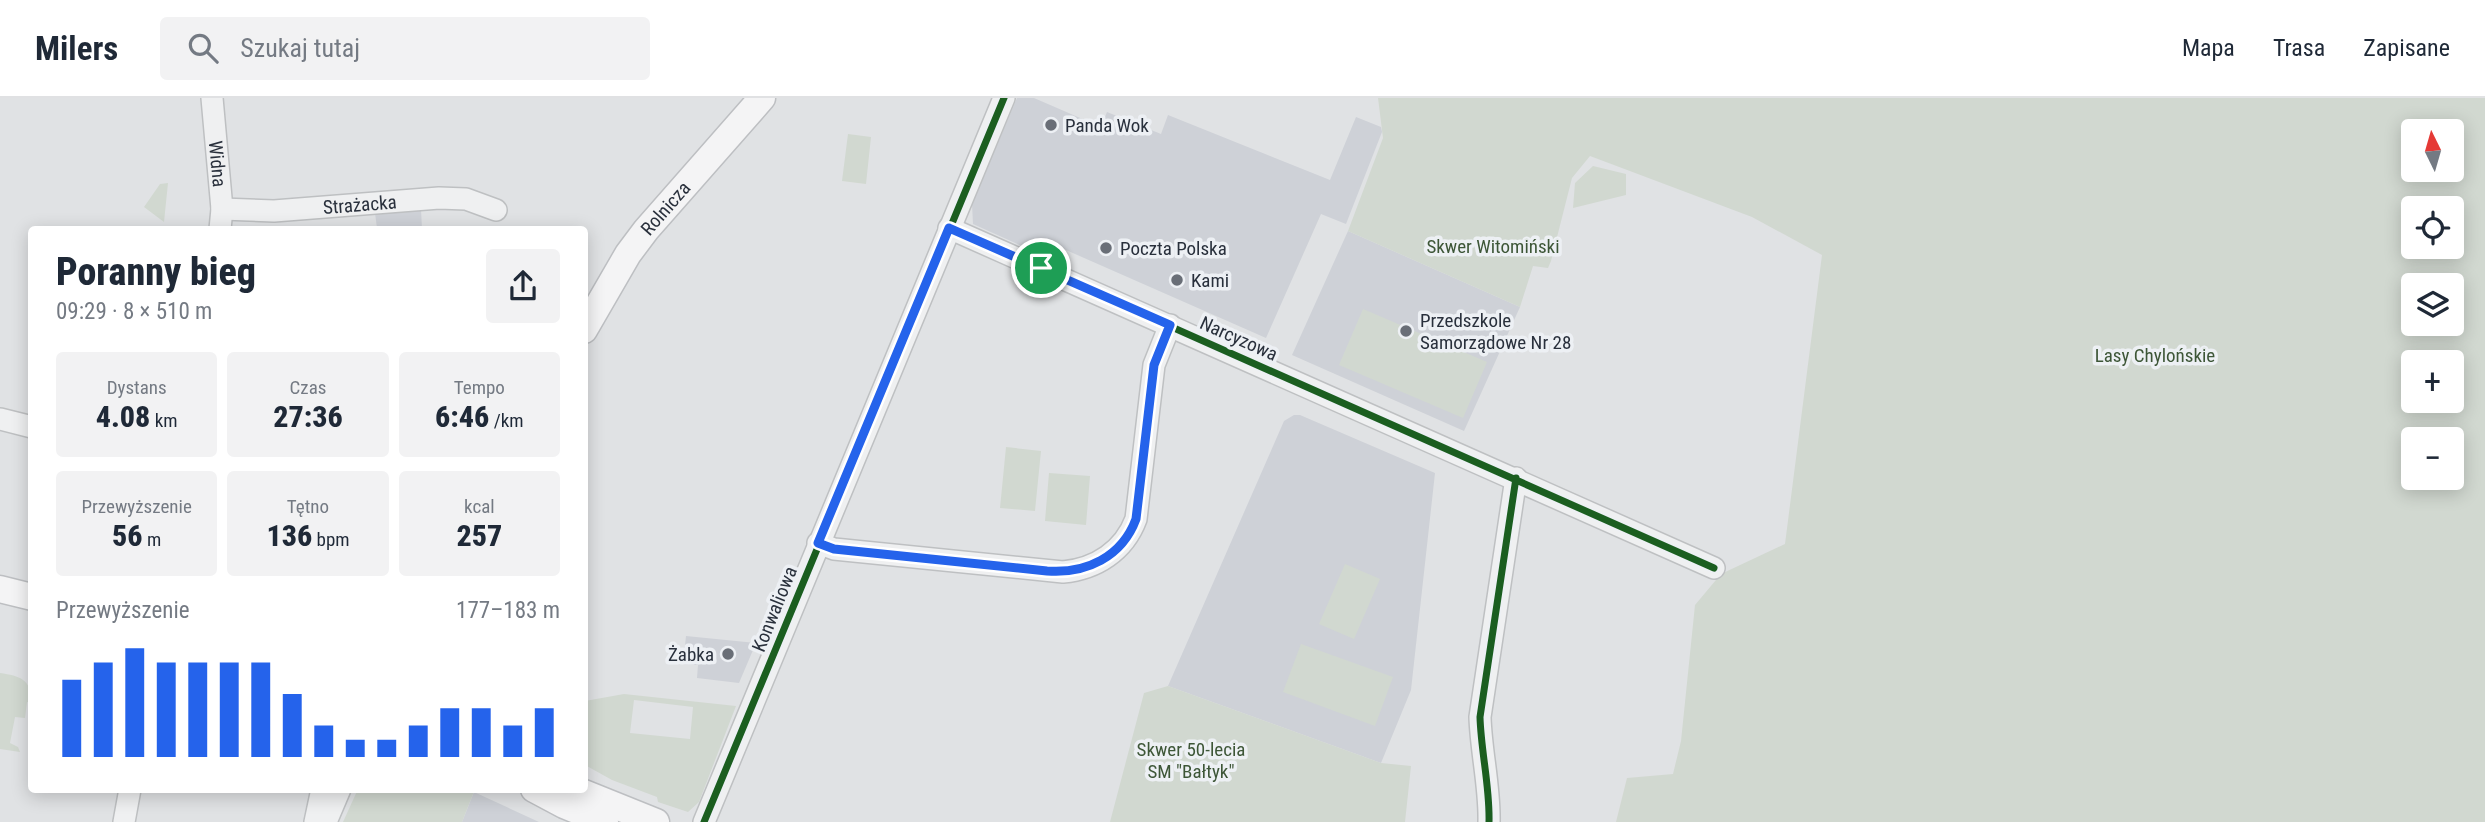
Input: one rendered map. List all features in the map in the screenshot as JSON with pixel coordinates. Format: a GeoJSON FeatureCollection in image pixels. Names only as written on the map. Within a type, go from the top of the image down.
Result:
{"type":"FeatureCollection","features":[{"type":"Feature","properties":{"kind":"main road","name":"Rolnicza"},"geometry":{"type":"LineString","coordinates":[[588,323],[628,254],[646,230],[762,98]]}},
{"type":"Feature","properties":{"kind":"main road"},"geometry":{"type":"LineString","coordinates":[[0,589],[28,596]]}},
{"type":"Feature","properties":{"kind":"main road"},"geometry":{"type":"LineString","coordinates":[[542,793],[605,822]]}},
{"type":"Feature","properties":{"kind":"main road"},"geometry":{"type":"LineString","coordinates":[[585,793],[656,822]]}},
{"type":"Feature","properties":{"kind":"street","name":"Widna"},"geometry":{"type":"LineString","coordinates":[[212,98],[221,219]]}},
{"type":"Feature","properties":{"kind":"street","name":"Konwaliowa"},"geometry":{"type":"LineString","coordinates":[[704,822],[1003,98]]}},
{"type":"Feature","properties":{"kind":"street","name":"Strażacka"},"geometry":{"type":"LineString","coordinates":[[221,219],[274,211],[439,198],[466,199],[496,210]]}},
{"type":"Feature","properties":{"kind":"street","name":"Narcyzowa"},"geometry":{"type":"LineString","coordinates":[[949,228],[1714,568]]}},
{"type":"Feature","properties":{"kind":"street"},"geometry":{"type":"LineString","coordinates":[[818,543],[834,549],[1063,572],[1079,570],[1108,557],[1121,545],[1136,519],[1154,365],[1170,325]]}},
{"type":"Feature","properties":{"kind":"street"},"geometry":{"type":"LineString","coordinates":[[0,419],[28,426]]}},
{"type":"Feature","properties":{"kind":"street"},"geometry":{"type":"LineString","coordinates":[[1489,822],[1486,767],[1479,717],[1516,478]]}},
{"type":"Feature","properties":{"kind":"street"},"geometry":{"type":"LineString","coordinates":[[124,822],[129,793]]}},
{"type":"Feature","properties":{"kind":"street"},"geometry":{"type":"LineString","coordinates":[[316,822],[321,793]]}},
{"type":"Feature","properties":{"kind":"street"},"geometry":{"type":"LineString","coordinates":[[326,822],[338,793]]}},
{"type":"Feature","properties":{"kind":"shaded area"},"geometry":{"type":"Polygon","coordinates":[[[1017,98],[1034,98],[1101,127],[1107,112],[1161,134],[1168,115],[1330,180],[1356,117],[1381,127],[1382,132],[1346,224],[1321,214],[1266,338],[1041,239],[1035,252],[973,224],[972,204],[1017,98]]]}},
{"type":"Feature","properties":{"kind":"shaded area"},"geometry":{"type":"Polygon","coordinates":[[[421,209],[422,226],[377,226],[375,213],[421,209]]]}},
{"type":"Feature","properties":{"kind":"shaded area","name":"Przedszkole Samorządowe Nr 28"},"geometry":{"type":"Polygon","coordinates":[[[1348,231],[1520,307],[1464,431],[1292,355],[1348,231]]]}},
{"type":"Feature","properties":{"kind":"shaded area"},"geometry":{"type":"Polygon","coordinates":[[[1294,415],[1300,415],[1435,473],[1411,690],[1381,763],[1168,686],[1284,421],[1294,415]]]}},
{"type":"Feature","properties":{"kind":"shaded area"},"geometry":{"type":"Polygon","coordinates":[[[686,636],[756,643],[739,683],[697,678],[698,665],[683,664],[686,636]]]}},
{"type":"Feature","properties":{"kind":"shaded area"},"geometry":{"type":"Polygon","coordinates":[[[474,793],[476,793],[539,822],[462,822],[474,793]]]}},
{"type":"Feature","properties":{"kind":"green space","name":"Lasy Chylońskie"},"geometry":{"type":"Polygon","coordinates":[[[1378,98],[2485,98],[2485,822],[1616,822],[1627,778],[1673,774],[1681,741],[1695,605],[1721,574],[1785,544],[1822,255],[1752,217],[1590,156],[1572,178],[1548,268],[1533,266],[1520,307],[1348,231],[1383,138],[1378,98]]]}},
{"type":"Feature","properties":{"kind":"green space"},"geometry":{"type":"Polygon","coordinates":[[[848,134],[871,137],[866,184],[842,181],[848,134]]]}},
{"type":"Feature","properties":{"kind":"green space"},"geometry":{"type":"Polygon","coordinates":[[[1593,166],[1626,174],[1626,195],[1573,208],[1575,183],[1593,166]]]}},
{"type":"Feature","properties":{"kind":"green space"},"geometry":{"type":"Polygon","coordinates":[[[168,183],[164,222],[144,207],[160,184],[168,183]]]}},
{"type":"Feature","properties":{"kind":"green space"},"geometry":{"type":"Polygon","coordinates":[[[1363,309],[1487,362],[1463,418],[1339,365],[1363,309]]]}},
{"type":"Feature","properties":{"kind":"green space"},"geometry":{"type":"Polygon","coordinates":[[[1006,447],[1041,451],[1035,511],[1000,508],[1006,447]]]}},
{"type":"Feature","properties":{"kind":"green space"},"geometry":{"type":"Polygon","coordinates":[[[1049,473],[1090,476],[1086,525],[1045,521],[1049,473]]]}},
{"type":"Feature","properties":{"kind":"green space"},"geometry":{"type":"Polygon","coordinates":[[[1345,564],[1380,579],[1354,639],[1319,624],[1345,564]]]}},
{"type":"Feature","properties":{"kind":"green space"},"geometry":{"type":"Polygon","coordinates":[[[1301,644],[1393,677],[1375,726],[1283,692],[1301,644]]]}},
{"type":"Feature","properties":{"kind":"green space"},"geometry":{"type":"Polygon","coordinates":[[[0,673],[24,680],[28,686],[28,702],[25,718],[15,717],[10,743],[18,747],[20,752],[0,749],[0,673]]]}},
{"type":"Feature","properties":{"kind":"green space","name":"Skwer 50-lecia SM \"Bałtyk\""},"geometry":{"type":"Polygon","coordinates":[[[1168,686],[1381,763],[1411,766],[1405,822],[1110,822],[1144,693],[1168,686]]]}},
{"type":"Feature","properties":{"kind":"green space"},"geometry":{"type":"Polygon","coordinates":[[[624,694],[736,706],[699,802],[688,812],[658,802],[657,797],[612,780],[588,767],[588,700],[624,694]],[[634,700],[630,733],[690,739],[693,707],[634,700]]]}},
{"type":"Feature","properties":{"kind":"green space"},"geometry":{"type":"Polygon","coordinates":[[[356,793],[473,793],[462,822],[343,822],[356,793]]]}},
{"type":"Feature","properties":{"kind":"cycle path"},"geometry":{"type":"LineString","coordinates":[[704,822],[1004,98]]}},
{"type":"Feature","properties":{"kind":"cycle path"},"geometry":{"type":"LineString","coordinates":[[949,228],[1714,568]]}},
{"type":"Feature","properties":{"kind":"cycle path"},"geometry":{"type":"LineString","coordinates":[[1489,822],[1480,717],[1516,478]]}},
{"type":"Feature","properties":{"kind":"place","name":"Panda Wok"},"geometry":{"type":"Point","coordinates":[1051,125]}},
{"type":"Feature","properties":{"kind":"place","name":"Poczta Polska"},"geometry":{"type":"Point","coordinates":[1106,248]}},
{"type":"Feature","properties":{"kind":"place","name":"Kami"},"geometry":{"type":"Point","coordinates":[1177,280]}},
{"type":"Feature","properties":{"kind":"place","name":"Przedszkole Samorządowe Nr 28"},"geometry":{"type":"Point","coordinates":[1406,331]}},
{"type":"Feature","properties":{"kind":"place","name":"Żabka"},"geometry":{"type":"Point","coordinates":[728,654]}},
{"type":"Feature","properties":{"kind":"route"},"geometry":{"type":"LineString","coordinates":[[949,228],[1041,268],[1170,325],[1154,365],[1136,519],[1121,545],[1108,557],[1090,566],[1063,572],[834,549],[818,543],[949,228]]}},
{"type":"Feature","properties":{"kind":"park label","name":"Skwer Witomiński"},"geometry":{"type":"Point","coordinates":[1493,246]}}]}
